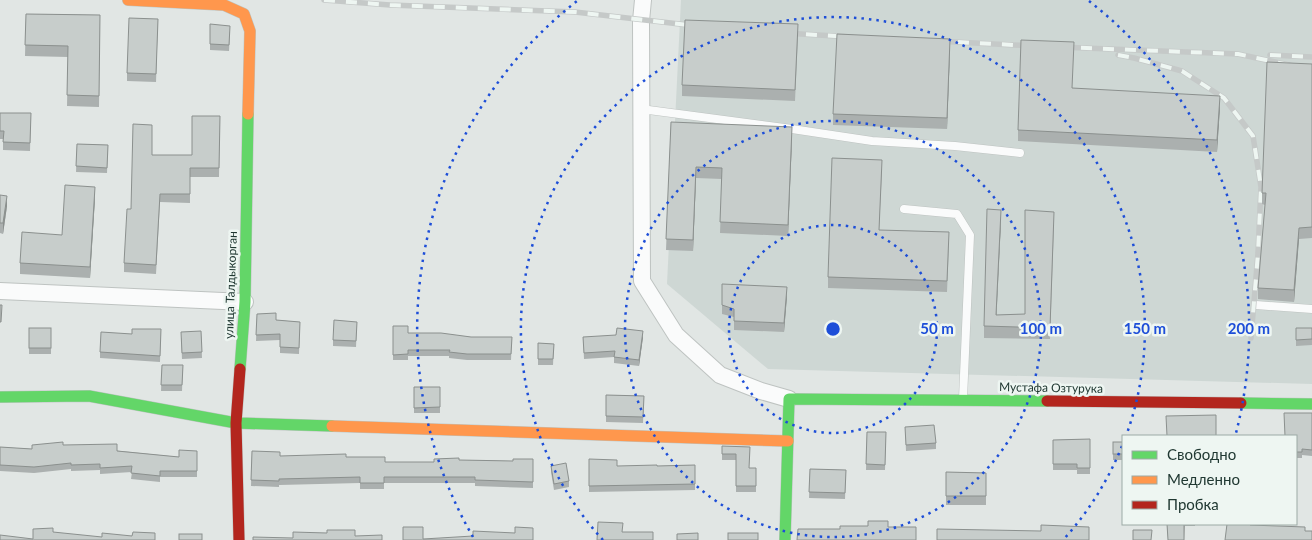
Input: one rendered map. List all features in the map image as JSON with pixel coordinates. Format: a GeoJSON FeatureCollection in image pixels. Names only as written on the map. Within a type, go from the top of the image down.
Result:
{"type":"FeatureCollection","features":[{"type":"Feature","properties":{"kind":"street"},"geometry":{"type":"LineString","coordinates":[[128,0],[224,2]]}},
{"type":"Feature","properties":{"kind":"street"},"geometry":{"type":"LineString","coordinates":[[643,0],[641,21],[642,281],[676,335],[720,375],[761,391],[790,399],[785,540]]}},
{"type":"Feature","properties":{"kind":"street","name":"улица Талдыкорган"},"geometry":{"type":"LineString","coordinates":[[224,2],[244,14],[250,31],[246,302],[236,423],[239,540]]}},
{"type":"Feature","properties":{"kind":"street"},"geometry":{"type":"LineString","coordinates":[[0,292],[246,302]]}},
{"type":"Feature","properties":{"kind":"street"},"geometry":{"type":"LineString","coordinates":[[0,397],[89,396],[236,423],[788,441]]}},
{"type":"Feature","properties":{"kind":"street","name":"Мустафа Озтурука"},"geometry":{"type":"LineString","coordinates":[[790,399],[1312,404]]}},
{"type":"Feature","properties":{"kind":"lane"},"geometry":{"type":"LineString","coordinates":[[642,109],[792,129],[872,142],[954,146],[1020,153]]}},
{"type":"Feature","properties":{"kind":"lane"},"geometry":{"type":"LineString","coordinates":[[904,209],[957,214],[970,235],[963,401]]}},
{"type":"Feature","properties":{"kind":"lane"},"geometry":{"type":"LineString","coordinates":[[1256,305],[1312,310]]}},
{"type":"Feature","properties":{"kind":"shaded area"},"geometry":{"type":"Polygon","coordinates":[[[681,0],[1312,0],[1312,384],[768,369],[667,284],[681,0]]]}},
{"type":"Feature","properties":{"kind":"building"},"geometry":{"type":"Polygon","coordinates":[[[26,14],[100,15],[99,96],[67,95],[68,46],[25,45],[26,14]]]}},
{"type":"Feature","properties":{"kind":"building"},"geometry":{"type":"Polygon","coordinates":[[[129,18],[158,19],[156,74],[127,73],[129,18]]]}},
{"type":"Feature","properties":{"kind":"building"},"geometry":{"type":"Polygon","coordinates":[[[685,20],[798,24],[795,90],[682,85],[685,20]]]}},
{"type":"Feature","properties":{"kind":"building"},"geometry":{"type":"Polygon","coordinates":[[[210,24],[230,26],[229,45],[210,44],[210,24]]]}},
{"type":"Feature","properties":{"kind":"building"},"geometry":{"type":"Polygon","coordinates":[[[837,34],[950,39],[947,118],[833,114],[837,34]]]}},
{"type":"Feature","properties":{"kind":"building"},"geometry":{"type":"Polygon","coordinates":[[[1021,40],[1074,42],[1072,88],[1220,96],[1217,140],[1018,130],[1021,40]]]}},
{"type":"Feature","properties":{"kind":"building"},"geometry":{"type":"Polygon","coordinates":[[[1267,62],[1312,64],[1312,227],[1299,228],[1294,290],[1258,288],[1266,193],[1262,193],[1267,62]]]}},
{"type":"Feature","properties":{"kind":"building"},"geometry":{"type":"Polygon","coordinates":[[[0,113],[31,113],[30,143],[3,142],[4,131],[0,131],[0,113]]]}},
{"type":"Feature","properties":{"kind":"building"},"geometry":{"type":"Polygon","coordinates":[[[192,116],[220,116],[219,168],[190,168],[190,194],[160,194],[156,265],[124,263],[127,209],[131,209],[133,124],[152,125],[152,155],[192,155],[192,116]]]}},
{"type":"Feature","properties":{"kind":"building"},"geometry":{"type":"Polygon","coordinates":[[[671,122],[792,127],[788,225],[720,222],[722,168],[696,167],[693,240],[666,239],[671,122]]]}},
{"type":"Feature","properties":{"kind":"building"},"geometry":{"type":"Polygon","coordinates":[[[77,144],[108,145],[107,168],[76,166],[77,144]]]}},
{"type":"Feature","properties":{"kind":"building"},"geometry":{"type":"Polygon","coordinates":[[[832,158],[882,160],[879,230],[949,232],[947,281],[828,277],[832,158]]]}},
{"type":"Feature","properties":{"kind":"building"},"geometry":{"type":"Polygon","coordinates":[[[65,185],[95,187],[90,267],[20,263],[22,232],[62,235],[65,185]]]}},
{"type":"Feature","properties":{"kind":"building"},"geometry":{"type":"Polygon","coordinates":[[[0,195],[7,196],[3,223],[0,223],[0,195]]]}},
{"type":"Feature","properties":{"kind":"building"},"geometry":{"type":"Polygon","coordinates":[[[987,209],[1001,210],[996,315],[1025,314],[1025,210],[1054,212],[1050,328],[984,326],[987,209]]]}},
{"type":"Feature","properties":{"kind":"building"},"geometry":{"type":"Polygon","coordinates":[[[722,284],[787,287],[784,323],[734,321],[734,309],[722,305],[722,284]]]}},
{"type":"Feature","properties":{"kind":"building"},"geometry":{"type":"Polygon","coordinates":[[[0,305],[2,305],[1,322],[0,322],[0,305]]]}},
{"type":"Feature","properties":{"kind":"building"},"geometry":{"type":"Polygon","coordinates":[[[276,313],[276,320],[300,322],[299,348],[280,347],[280,334],[256,335],[257,314],[276,313]]]}},
{"type":"Feature","properties":{"kind":"building"},"geometry":{"type":"Polygon","coordinates":[[[334,320],[357,322],[356,341],[333,340],[334,320]]]}},
{"type":"Feature","properties":{"kind":"building"},"geometry":{"type":"Polygon","coordinates":[[[393,326],[408,326],[408,333],[441,333],[471,337],[512,337],[511,354],[467,354],[449,352],[450,350],[408,350],[408,354],[393,355],[393,326]]]}},
{"type":"Feature","properties":{"kind":"building"},"geometry":{"type":"Polygon","coordinates":[[[29,328],[51,328],[51,348],[29,348],[29,328]]]}},
{"type":"Feature","properties":{"kind":"building"},"geometry":{"type":"Polygon","coordinates":[[[617,328],[643,331],[639,360],[614,357],[615,351],[584,353],[583,337],[616,335],[617,328]]]}},
{"type":"Feature","properties":{"kind":"building"},"geometry":{"type":"Polygon","coordinates":[[[1296,328],[1312,328],[1312,339],[1296,340],[1296,328]]]}},
{"type":"Feature","properties":{"kind":"building"},"geometry":{"type":"Polygon","coordinates":[[[132,329],[161,329],[160,356],[100,352],[101,332],[132,334],[132,329]]]}},
{"type":"Feature","properties":{"kind":"building"},"geometry":{"type":"Polygon","coordinates":[[[201,331],[202,352],[182,353],[181,332],[201,331]]]}},
{"type":"Feature","properties":{"kind":"building"},"geometry":{"type":"Polygon","coordinates":[[[538,343],[554,344],[553,359],[538,359],[538,343]]]}},
{"type":"Feature","properties":{"kind":"building"},"geometry":{"type":"Polygon","coordinates":[[[162,365],[183,365],[182,385],[161,385],[162,365]]]}},
{"type":"Feature","properties":{"kind":"building"},"geometry":{"type":"Polygon","coordinates":[[[414,387],[440,387],[440,407],[414,408],[414,387]]]}},
{"type":"Feature","properties":{"kind":"building"},"geometry":{"type":"Polygon","coordinates":[[[606,395],[644,396],[643,417],[606,416],[606,395]]]}},
{"type":"Feature","properties":{"kind":"building"},"geometry":{"type":"Polygon","coordinates":[[[1284,413],[1312,413],[1312,450],[1302,449],[1302,452],[1297,452],[1297,435],[1285,435],[1284,413]]]}},
{"type":"Feature","properties":{"kind":"building"},"geometry":{"type":"Polygon","coordinates":[[[1216,415],[1216,435],[1167,435],[1166,416],[1216,415]]]}},
{"type":"Feature","properties":{"kind":"building"},"geometry":{"type":"Polygon","coordinates":[[[934,425],[936,443],[906,445],[905,427],[934,425]]]}},
{"type":"Feature","properties":{"kind":"building"},"geometry":{"type":"Polygon","coordinates":[[[867,432],[886,432],[885,465],[866,464],[867,432]]]}},
{"type":"Feature","properties":{"kind":"building"},"geometry":{"type":"Polygon","coordinates":[[[1090,439],[1090,468],[1077,468],[1077,464],[1053,464],[1053,440],[1090,439]]]}},
{"type":"Feature","properties":{"kind":"building"},"geometry":{"type":"Polygon","coordinates":[[[63,442],[63,445],[117,444],[117,451],[179,457],[179,450],[197,451],[197,471],[160,471],[160,476],[131,473],[132,466],[100,468],[100,464],[71,465],[71,463],[34,467],[0,465],[0,447],[32,449],[32,445],[63,442]]]}},
{"type":"Feature","properties":{"kind":"building"},"geometry":{"type":"Polygon","coordinates":[[[1113,442],[1122,442],[1122,454],[1113,454],[1113,442]]]}},
{"type":"Feature","properties":{"kind":"building"},"geometry":{"type":"Polygon","coordinates":[[[722,446],[750,447],[749,468],[756,468],[756,486],[736,486],[736,454],[722,454],[722,446]]]}},
{"type":"Feature","properties":{"kind":"building"},"geometry":{"type":"Polygon","coordinates":[[[252,451],[280,452],[280,456],[346,454],[346,457],[385,457],[385,462],[434,462],[434,459],[459,458],[459,460],[513,461],[513,459],[533,459],[533,482],[475,480],[475,477],[384,477],[384,483],[360,483],[360,477],[279,479],[279,481],[251,480],[252,451]]]}},
{"type":"Feature","properties":{"kind":"building"},"geometry":{"type":"Polygon","coordinates":[[[589,459],[617,460],[617,466],[695,465],[695,484],[589,486],[589,459]]]}},
{"type":"Feature","properties":{"kind":"building"},"geometry":{"type":"Polygon","coordinates":[[[566,463],[569,481],[554,484],[551,466],[566,463]]]}},
{"type":"Feature","properties":{"kind":"building"},"geometry":{"type":"Polygon","coordinates":[[[810,469],[846,470],[845,493],[809,492],[810,469]]]}},
{"type":"Feature","properties":{"kind":"building"},"geometry":{"type":"Polygon","coordinates":[[[946,472],[986,473],[986,496],[946,496],[946,472]]]}},
{"type":"Feature","properties":{"kind":"building"},"geometry":{"type":"Polygon","coordinates":[[[868,521],[888,521],[888,527],[916,527],[916,540],[797,540],[798,529],[840,529],[840,526],[868,526],[868,521]]]}},
{"type":"Feature","properties":{"kind":"building"},"geometry":{"type":"Polygon","coordinates":[[[598,522],[623,523],[622,532],[653,532],[653,540],[597,540],[598,522]]]}},
{"type":"Feature","properties":{"kind":"building"},"geometry":{"type":"Polygon","coordinates":[[[1041,525],[1089,527],[1089,540],[937,540],[937,529],[1041,531],[1041,525]]]}},
{"type":"Feature","properties":{"kind":"building"},"geometry":{"type":"Polygon","coordinates":[[[1167,525],[1184,525],[1184,540],[1168,540],[1167,525]]]}},
{"type":"Feature","properties":{"kind":"building"},"geometry":{"type":"Polygon","coordinates":[[[1227,525],[1305,527],[1305,531],[1312,531],[1312,540],[1225,540],[1227,525]]]}},
{"type":"Feature","properties":{"kind":"building"},"geometry":{"type":"Polygon","coordinates":[[[403,527],[423,527],[423,539],[473,536],[473,531],[515,533],[515,527],[533,528],[533,540],[403,540],[403,527]]]}},
{"type":"Feature","properties":{"kind":"building"},"geometry":{"type":"Polygon","coordinates":[[[53,528],[53,532],[102,537],[102,533],[132,536],[133,532],[155,533],[155,540],[0,540],[0,535],[33,539],[33,529],[53,528]]]}},
{"type":"Feature","properties":{"kind":"building"},"geometry":{"type":"Polygon","coordinates":[[[327,530],[355,530],[355,536],[382,535],[382,540],[253,540],[253,537],[293,538],[293,532],[327,533],[327,530]]]}},
{"type":"Feature","properties":{"kind":"building"},"geometry":{"type":"Polygon","coordinates":[[[1133,530],[1152,530],[1151,540],[1133,540],[1133,530]]]}},
{"type":"Feature","properties":{"kind":"building"},"geometry":{"type":"Polygon","coordinates":[[[698,533],[698,540],[677,540],[677,534],[698,533]]]}},
{"type":"Feature","properties":{"kind":"building"},"geometry":{"type":"Polygon","coordinates":[[[728,533],[758,533],[758,540],[728,540],[728,533]]]}},
{"type":"Feature","properties":{"kind":"building"},"geometry":{"type":"Polygon","coordinates":[[[179,534],[202,534],[202,540],[179,540],[179,534]]]}},
{"type":"Feature","properties":{"kind":"railway"},"geometry":{"type":"LineString","coordinates":[[324,0],[390,5],[575,12],[697,26]]}},
{"type":"Feature","properties":{"kind":"railway"},"geometry":{"type":"LineString","coordinates":[[784,33],[852,37]]}},
{"type":"Feature","properties":{"kind":"railway"},"geometry":{"type":"LineString","coordinates":[[936,41],[1034,46]]}},
{"type":"Feature","properties":{"kind":"railway"},"geometry":{"type":"LineString","coordinates":[[1059,47],[1238,54],[1312,70]]}},
{"type":"Feature","properties":{"kind":"railway"},"geometry":{"type":"LineString","coordinates":[[1118,55],[1182,71],[1224,98],[1253,136],[1261,187],[1251,338]]}},
{"type":"Feature","properties":{"kind":"railway"},"geometry":{"type":"LineString","coordinates":[[1270,55],[1312,57]]}},
{"type":"Feature","properties":{"kind":"traffic: fast"},"geometry":{"type":"LineString","coordinates":[[240,369],[245,302],[248,114]]}},
{"type":"Feature","properties":{"kind":"traffic: fast"},"geometry":{"type":"LineString","coordinates":[[0,397],[89,396],[236,423],[332,426]]}},
{"type":"Feature","properties":{"kind":"traffic: fast"},"geometry":{"type":"LineString","coordinates":[[785,540],[789,399],[1047,401]]}},
{"type":"Feature","properties":{"kind":"traffic: fast"},"geometry":{"type":"LineString","coordinates":[[1241,403],[1312,404]]}},
{"type":"Feature","properties":{"kind":"traffic: slow"},"geometry":{"type":"LineString","coordinates":[[128,0],[224,5],[244,14],[250,31],[248,114]]}},
{"type":"Feature","properties":{"kind":"traffic: slow"},"geometry":{"type":"LineString","coordinates":[[332,426],[788,441]]}},
{"type":"Feature","properties":{"kind":"traffic: jam"},"geometry":{"type":"LineString","coordinates":[[239,540],[236,423],[240,369]]}},
{"type":"Feature","properties":{"kind":"traffic: jam"},"geometry":{"type":"LineString","coordinates":[[1047,401],[1241,403]]}}]}
